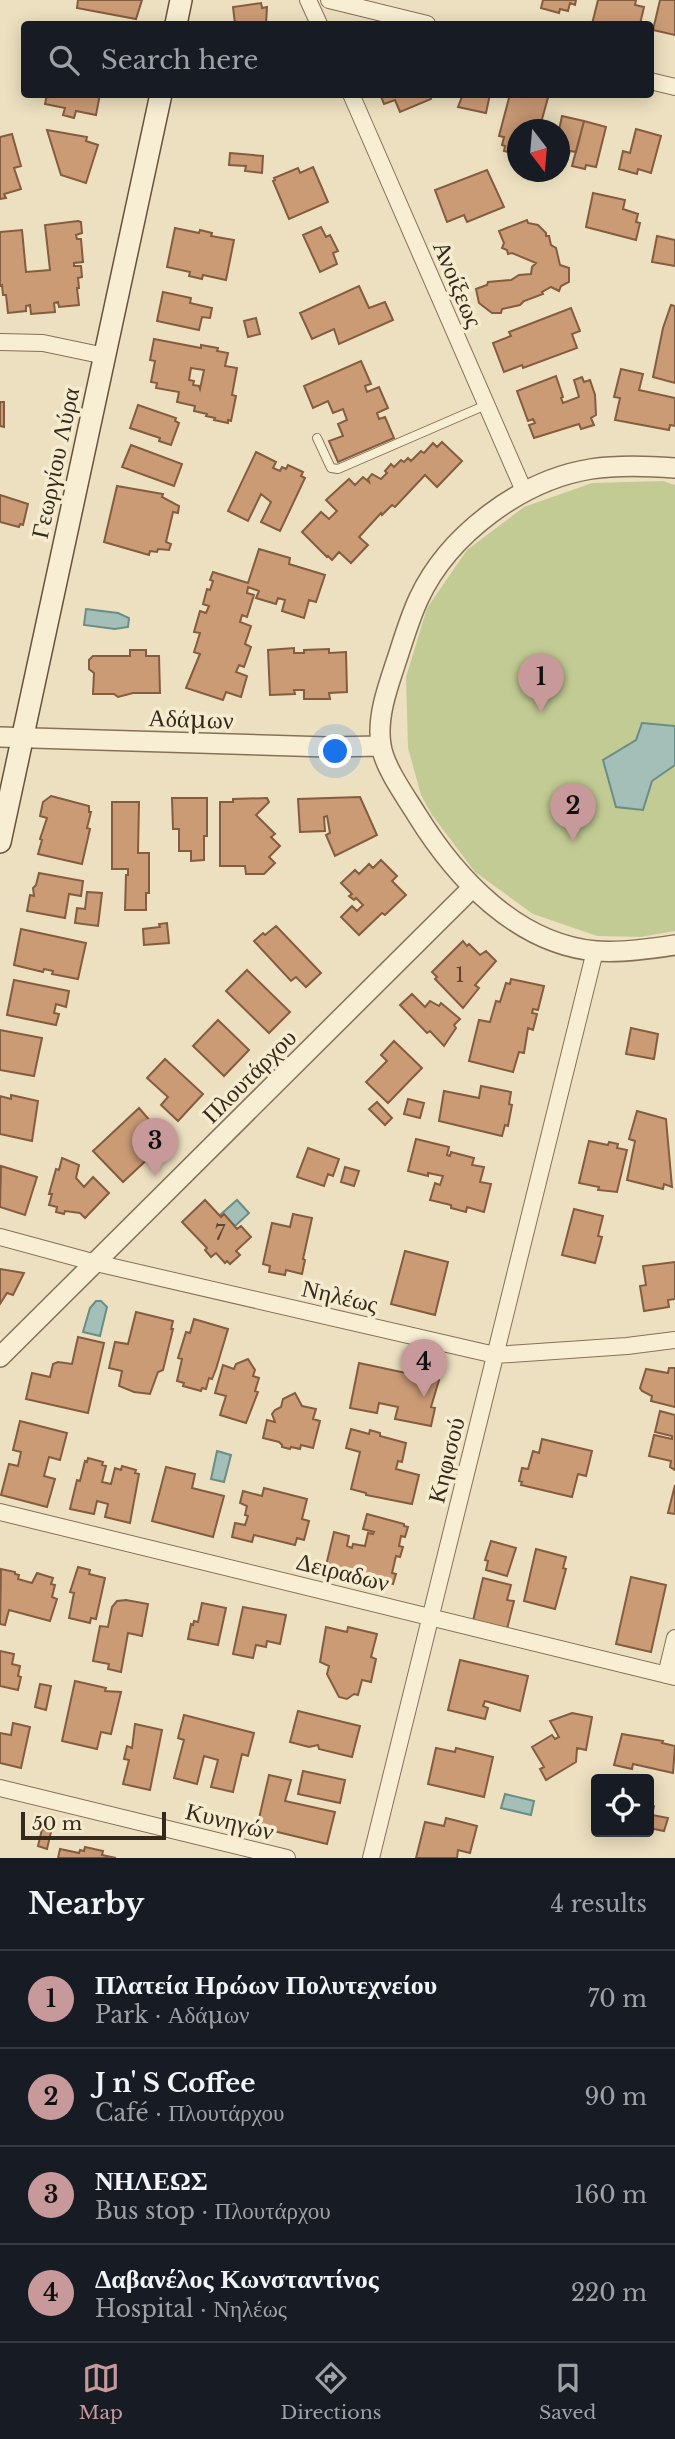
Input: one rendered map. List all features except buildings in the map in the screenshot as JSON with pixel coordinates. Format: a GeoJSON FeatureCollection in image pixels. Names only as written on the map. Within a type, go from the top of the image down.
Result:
{"type":"FeatureCollection","features":[{"type":"Feature","properties":{"kind":"main road"},"geometry":{"type":"LineString","coordinates":[[177,21],[181,0]]}},
{"type":"Feature","properties":{"kind":"main road","name":"Γεωργίου Λύρα"},"geometry":{"type":"LineString","coordinates":[[0,842],[160,98]]}},
{"type":"Feature","properties":{"kind":"street"},"geometry":{"type":"LineString","coordinates":[[308,0],[318,21]]}},
{"type":"Feature","properties":{"kind":"street"},"geometry":{"type":"LineString","coordinates":[[329,0],[415,21]]}},
{"type":"Feature","properties":{"kind":"street"},"geometry":{"type":"LineString","coordinates":[[654,82],[675,87]]}},
{"type":"Feature","properties":{"kind":"street","name":"Ανοίξεως"},"geometry":{"type":"LineString","coordinates":[[353,98],[524,491]]}},
{"type":"Feature","properties":{"kind":"street"},"geometry":{"type":"LineString","coordinates":[[0,342],[43,343],[105,356]]}},
{"type":"Feature","properties":{"kind":"street"},"geometry":{"type":"LineString","coordinates":[[675,468],[593,468],[568,474],[524,491],[492,513],[463,539],[439,566],[420,597],[389,685],[381,719],[381,746],[396,778],[436,845],[472,887],[516,922],[548,938],[595,951],[629,951],[675,944]]}},
{"type":"Feature","properties":{"kind":"street","name":"Αδάμων"},"geometry":{"type":"LineString","coordinates":[[0,737],[327,747],[381,746]]}},
{"type":"Feature","properties":{"kind":"street","name":"Πλουτάρχου"},"geometry":{"type":"LineString","coordinates":[[0,1357],[472,887]]}},
{"type":"Feature","properties":{"kind":"street","name":"Κηφισού"},"geometry":{"type":"LineString","coordinates":[[371,1858],[595,951]]}},
{"type":"Feature","properties":{"kind":"street","name":"Νηλέως"},"geometry":{"type":"LineString","coordinates":[[0,1237],[96,1263],[495,1355],[627,1346],[675,1339]]}},
{"type":"Feature","properties":{"kind":"street","name":"Δειραδων"},"geometry":{"type":"LineString","coordinates":[[0,1512],[671,1676]]}},
{"type":"Feature","properties":{"kind":"street"},"geometry":{"type":"LineString","coordinates":[[671,1676],[675,1638]]}},
{"type":"Feature","properties":{"kind":"street","name":"Κυνηγών"},"geometry":{"type":"LineString","coordinates":[[0,1788],[287,1858]]}},
{"type":"Feature","properties":{"kind":"lane"},"geometry":{"type":"LineString","coordinates":[[317,438],[326,461],[331,468],[338,468],[486,405]]}},
{"type":"Feature","properties":{"kind":"green space"},"geometry":{"type":"Polygon","coordinates":[[[663,481],[675,485],[675,931],[640,937],[597,936],[533,914],[475,872],[432,815],[421,795],[408,748],[406,677],[427,608],[467,550],[524,507],[592,483],[663,481]]]}},
{"type":"Feature","properties":{"kind":"water"},"geometry":{"type":"Polygon","coordinates":[[[86,609],[118,613],[129,618],[128,627],[115,629],[84,625],[86,609]]]}},
{"type":"Feature","properties":{"kind":"water"},"geometry":{"type":"Polygon","coordinates":[[[642,723],[675,726],[675,765],[652,781],[643,810],[616,807],[603,760],[636,740],[642,723]]]}},
{"type":"Feature","properties":{"kind":"water"},"geometry":{"type":"Polygon","coordinates":[[[237,1200],[249,1213],[235,1226],[224,1215],[220,1215],[237,1200]]]}},
{"type":"Feature","properties":{"kind":"water"},"geometry":{"type":"Polygon","coordinates":[[[96,1301],[101,1301],[107,1307],[100,1336],[83,1332],[90,1308],[96,1301]]]}},
{"type":"Feature","properties":{"kind":"water"},"geometry":{"type":"Polygon","coordinates":[[[217,1451],[231,1455],[224,1482],[211,1479],[217,1451]]]}},
{"type":"Feature","properties":{"kind":"water"},"geometry":{"type":"Polygon","coordinates":[[[505,1794],[534,1801],[531,1815],[501,1808],[505,1794]]]}},
{"type":"Feature","properties":{"kind":"place","name":"Πλατεία Ηρώων Πολυτεχνείου"},"geometry":{"type":"Point","coordinates":[541,712]}},
{"type":"Feature","properties":{"kind":"place","name":"J n' S Coffee"},"geometry":{"type":"Point","coordinates":[573,841]}},
{"type":"Feature","properties":{"kind":"place","name":"ΝΗΛΕΩΣ"},"geometry":{"type":"Point","coordinates":[155,1176]}},
{"type":"Feature","properties":{"kind":"place","name":"Δαβανέλος Κωνσταντίνος"},"geometry":{"type":"Point","coordinates":[424,1397]}}]}
